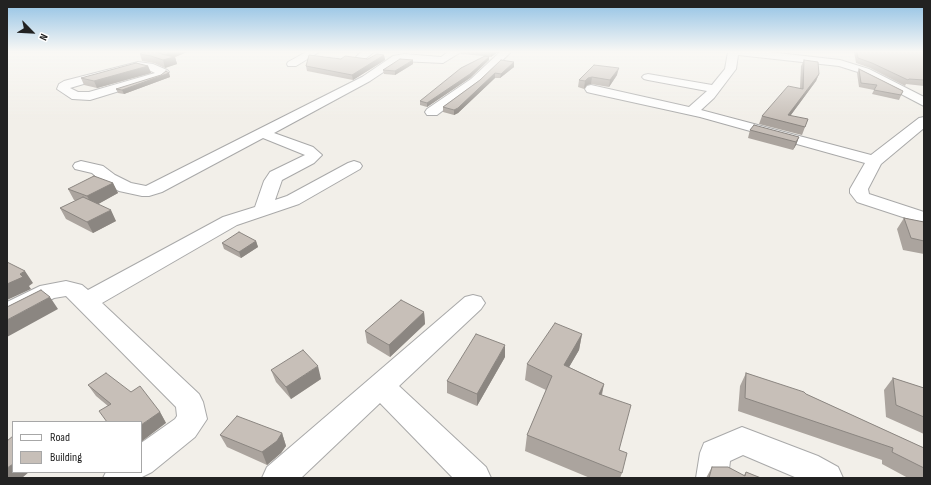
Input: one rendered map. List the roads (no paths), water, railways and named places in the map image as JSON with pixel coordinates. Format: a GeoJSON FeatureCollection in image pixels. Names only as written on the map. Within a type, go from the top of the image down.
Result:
{"type":"FeatureCollection","features":[{"type":"Feature","properties":{"kind":"street"},"geometry":{"type":"LineString","coordinates":[[95,75],[68,84],[63,87],[63,89],[76,96],[90,96],[160,75]]}},
{"type":"Feature","properties":{"kind":"street"},"geometry":{"type":"LineString","coordinates":[[81,166],[97,169],[125,187],[142,191],[156,188],[372,75]]}},
{"type":"Feature","properties":{"kind":"street"},"geometry":{"type":"LineString","coordinates":[[432,112],[481,75]]}},
{"type":"Feature","properties":{"kind":"street"},"geometry":{"type":"LineString","coordinates":[[692,111],[710,96],[725,75]]}},
{"type":"Feature","properties":{"kind":"street"},"geometry":{"type":"LineString","coordinates":[[872,75],[924,102]]}},
{"type":"Feature","properties":{"kind":"street"},"geometry":{"type":"LineString","coordinates":[[648,77],[715,89]]}},
{"type":"Feature","properties":{"kind":"street"},"geometry":{"type":"LineString","coordinates":[[590,88],[692,111],[874,160]]}},
{"type":"Feature","properties":{"kind":"street"},"geometry":{"type":"LineString","coordinates":[[924,120],[874,160],[859,189],[859,193],[863,198],[924,218]]}},
{"type":"Feature","properties":{"kind":"street"},"geometry":{"type":"LineString","coordinates":[[262,133],[308,150],[314,155],[308,160],[276,176],[272,181],[264,209]]}},
{"type":"Feature","properties":{"kind":"street"},"geometry":{"type":"LineString","coordinates":[[86,301],[230,221],[293,200],[354,166]]}},
{"type":"Feature","properties":{"kind":"street"},"geometry":{"type":"LineString","coordinates":[[7,312],[48,291],[66,288],[74,290],[189,402],[192,419],[186,428],[142,461]]}},
{"type":"Feature","properties":{"kind":"street"},"geometry":{"type":"LineString","coordinates":[[278,478],[473,303]]}},
{"type":"Feature","properties":{"kind":"street"},"geometry":{"type":"LineString","coordinates":[[381,386],[475,478]]}},
{"type":"Feature","properties":{"kind":"street"},"geometry":{"type":"LineString","coordinates":[[712,478],[715,453],[742,441],[807,467],[827,478]]}}]}
